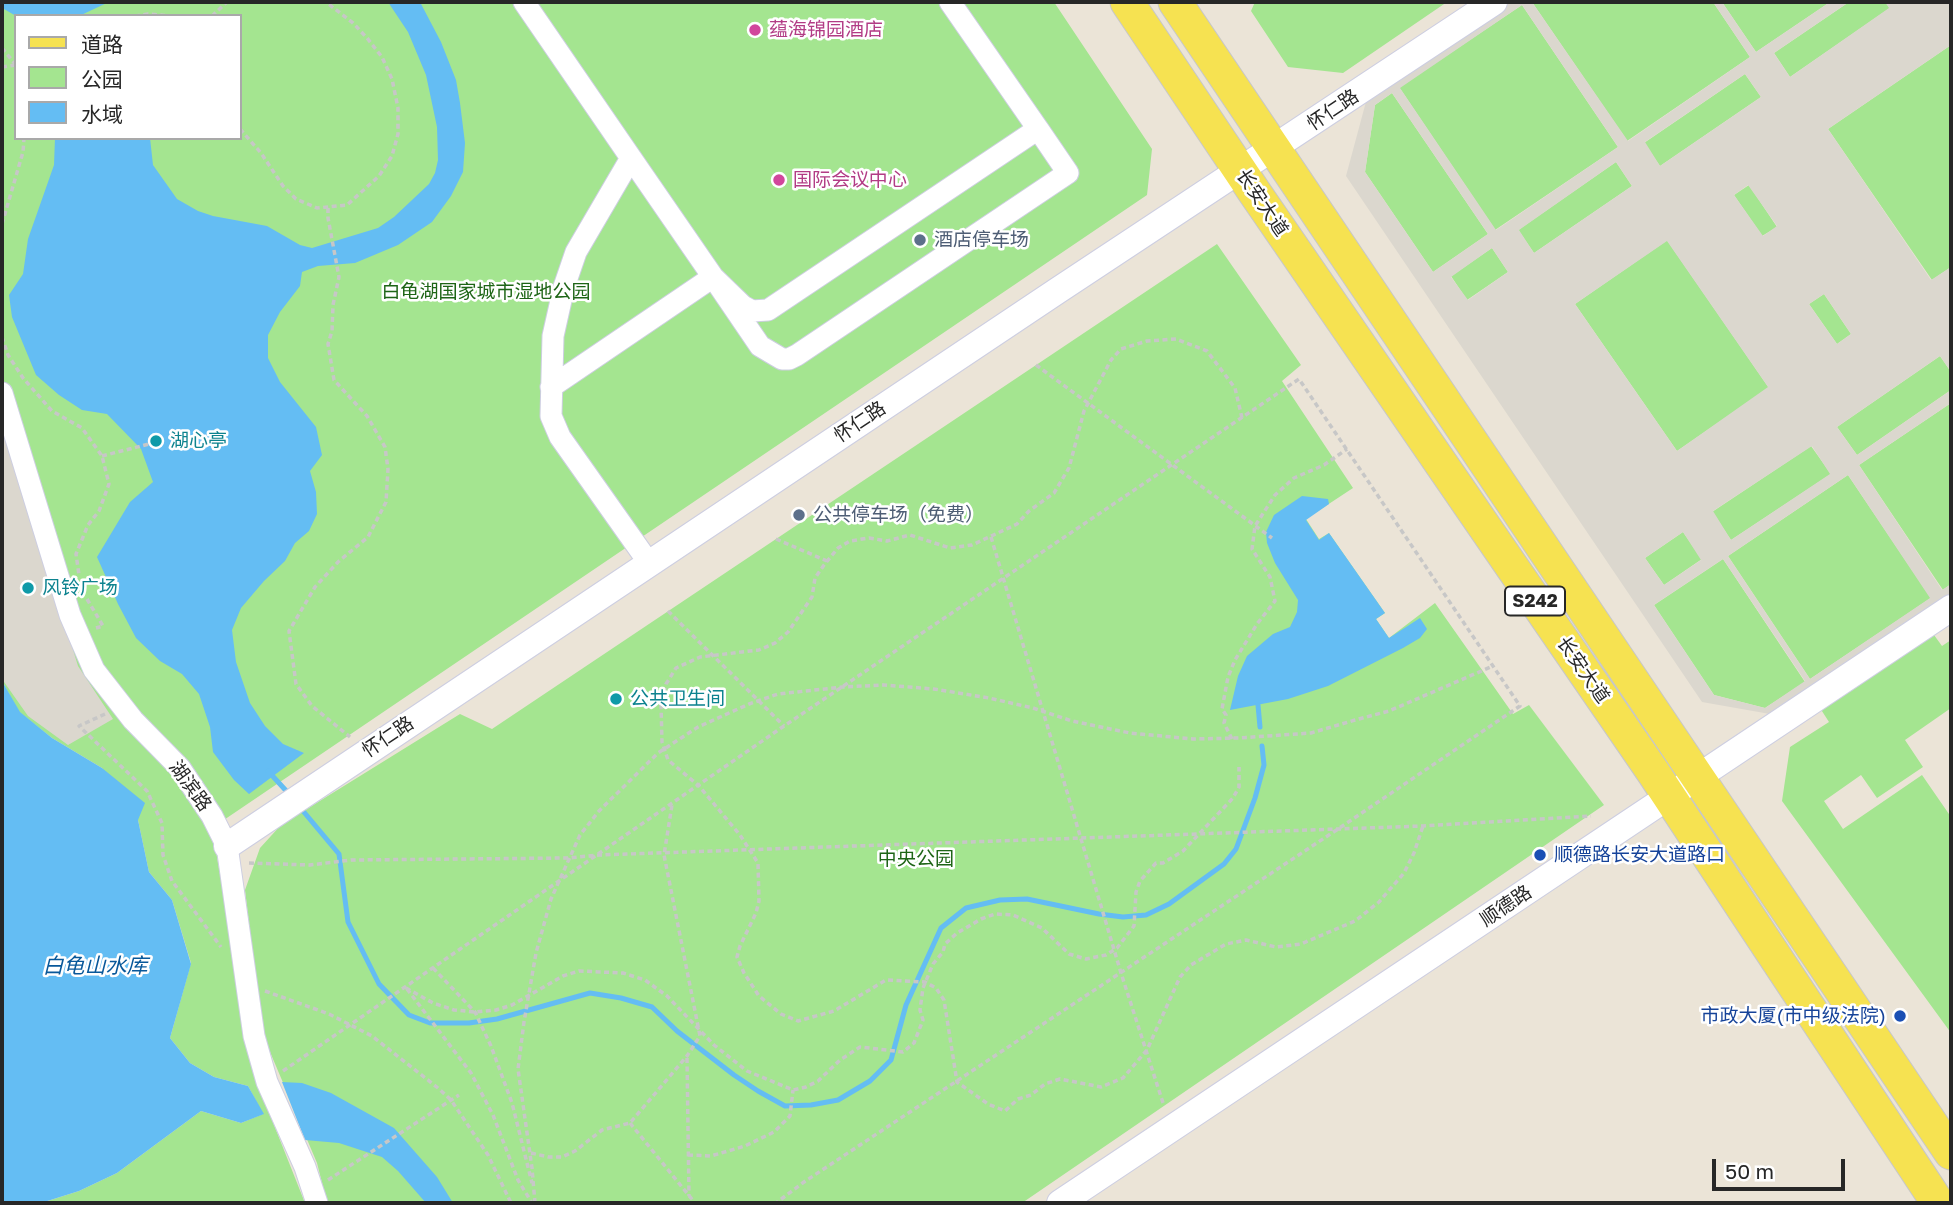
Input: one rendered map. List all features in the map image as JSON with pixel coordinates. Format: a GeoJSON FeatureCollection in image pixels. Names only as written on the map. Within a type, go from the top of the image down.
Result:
{"type":"FeatureCollection","features":[{"type":"Feature","properties":{"kind":"main road","name":"长安大道"},"geometry":{"type":"LineString","coordinates":[[1127,2],[1669,796],[1938,1203]]}},
{"type":"Feature","properties":{"kind":"main road","name":"长安大道"},"geometry":{"type":"LineString","coordinates":[[1175,2],[1951,1153]]}},
{"type":"Feature","properties":{"kind":"street"},"geometry":{"type":"LineString","coordinates":[[524,2],[760,346],[771,354],[789,359],[1068,173],[950,2]]}},
{"type":"Feature","properties":{"kind":"street","name":"怀仁路"},"geometry":{"type":"LineString","coordinates":[[228,854],[279,810],[369,749],[1494,2]]}},
{"type":"Feature","properties":{"kind":"street"},"geometry":{"type":"LineString","coordinates":[[713,277],[743,306],[752,311],[768,310],[1038,128]]}},
{"type":"Feature","properties":{"kind":"street"},"geometry":{"type":"LineString","coordinates":[[631,158],[576,252],[564,287],[553,336],[551,416],[560,437],[649,563]]}},
{"type":"Feature","properties":{"kind":"street"},"geometry":{"type":"LineString","coordinates":[[551,387],[713,277]]}},
{"type":"Feature","properties":{"kind":"street","name":"湖滨路"},"geometry":{"type":"LineString","coordinates":[[2,393],[77,630],[94,670],[133,720],[180,768],[212,816],[228,854],[254,1035],[267,1082],[315,1197]]}},
{"type":"Feature","properties":{"kind":"street","name":"顺德路"},"geometry":{"type":"LineString","coordinates":[[1060,1203],[1951,608]]}},
{"type":"Feature","properties":{"kind":"path"},"geometry":{"type":"LineString","coordinates":[[214,14],[227,2]]}},
{"type":"Feature","properties":{"kind":"path"},"geometry":{"type":"LineString","coordinates":[[242,131],[261,153],[283,186],[296,199],[317,208],[347,205],[379,176],[392,156],[398,134],[398,121],[392,79],[382,57],[353,23],[326,2]]}},
{"type":"Feature","properties":{"kind":"path"},"geometry":{"type":"LineString","coordinates":[[2,48],[14,63]]}},
{"type":"Feature","properties":{"kind":"path"},"geometry":{"type":"LineString","coordinates":[[2,224],[23,152],[24,140]]}},
{"type":"Feature","properties":{"kind":"path"},"geometry":{"type":"LineString","coordinates":[[328,208],[339,277],[328,344],[334,380],[367,416],[385,447],[388,469],[386,502],[368,537],[338,562],[315,587],[289,631],[296,684],[305,699],[340,730],[369,749]]}},
{"type":"Feature","properties":{"kind":"path"},"geometry":{"type":"LineString","coordinates":[[2,338],[8,355],[23,378],[52,411],[82,428],[102,456],[109,484],[99,511],[89,525],[76,554],[80,579]]}},
{"type":"Feature","properties":{"kind":"path"},"geometry":{"type":"LineString","coordinates":[[1242,418],[1235,388],[1207,351],[1176,339],[1147,341],[1121,349],[1111,360],[1084,411],[1069,468],[1054,493],[1029,511],[1017,524],[972,545],[950,548],[910,535],[887,541],[869,538],[850,541],[838,548],[827,561],[815,578],[812,597],[788,632],[775,643],[759,650],[700,657],[676,668],[666,684],[661,704],[663,749],[668,760],[699,786],[758,863],[759,901],[737,957],[759,996],[781,1014],[798,1021],[834,1011],[887,980],[925,982],[936,988],[944,1000],[957,1082],[988,1104],[1005,1111],[1018,1099],[1060,1079],[1101,1087],[1123,1078],[1147,1050],[1180,977],[1191,965],[1226,944],[1247,940],[1276,947],[1301,944],[1356,921],[1379,902],[1404,873],[1415,853],[1423,826]]}},
{"type":"Feature","properties":{"kind":"path"},"geometry":{"type":"LineString","coordinates":[[1036,365],[1272,538]]}},
{"type":"Feature","properties":{"kind":"path"},"geometry":{"type":"LineString","coordinates":[[267,1082],[784,726],[1299,379],[1520,706],[776,1203]]}},
{"type":"Feature","properties":{"kind":"path"},"geometry":{"type":"LineString","coordinates":[[102,456],[149,444]]}},
{"type":"Feature","properties":{"kind":"path"},"geometry":{"type":"LineString","coordinates":[[1232,739],[1224,723],[1226,715],[1222,709],[1228,677],[1257,624],[1275,601],[1270,577],[1252,549],[1255,526],[1275,495],[1294,478],[1324,465],[1347,449]]}},
{"type":"Feature","properties":{"kind":"path"},"geometry":{"type":"LineString","coordinates":[[991,537],[1121,973],[1164,1106]]}},
{"type":"Feature","properties":{"kind":"path"},"geometry":{"type":"LineString","coordinates":[[776,539],[827,561]]}},
{"type":"Feature","properties":{"kind":"path"},"geometry":{"type":"LineString","coordinates":[[77,630],[103,626],[85,596]]}},
{"type":"Feature","properties":{"kind":"path"},"geometry":{"type":"LineString","coordinates":[[668,611],[784,726]]}},
{"type":"Feature","properties":{"kind":"path"},"geometry":{"type":"LineString","coordinates":[[533,1203],[530,1153],[518,1069],[536,953],[551,899],[580,835],[599,811],[639,769],[663,749],[698,727],[778,694],[884,685],[1001,701],[1130,733],[1193,739],[1232,739],[1311,733],[1389,711],[1493,666]]}},
{"type":"Feature","properties":{"kind":"path"},"geometry":{"type":"LineString","coordinates":[[121,705],[79,726],[147,790],[162,823],[163,855],[172,881],[227,956]]}},
{"type":"Feature","properties":{"kind":"path"},"geometry":{"type":"LineString","coordinates":[[406,987],[433,1003],[454,1010],[474,1012],[496,1010],[563,976],[579,971],[624,973],[645,980],[667,996],[714,1045],[747,1071],[793,1090],[818,1082],[840,1060],[860,1047],[903,1052],[914,1043],[923,1020],[920,1010],[925,982],[946,944],[957,933],[995,914],[1013,915],[1028,921],[1042,928],[1069,954],[1086,959],[1106,955],[1115,949],[1134,926],[1140,881],[1157,863],[1163,863],[1183,851],[1233,798],[1238,787],[1239,767]]}},
{"type":"Feature","properties":{"kind":"path"},"geometry":{"type":"LineString","coordinates":[[530,1153],[562,1157],[575,1152],[602,1130],[630,1122],[687,1056],[700,1035],[664,855],[672,804]]}},
{"type":"Feature","properties":{"kind":"path"},"geometry":{"type":"LineString","coordinates":[[228,854],[310,865],[351,860],[568,858],[1423,826],[1591,816]]}},
{"type":"Feature","properties":{"kind":"path"},"geometry":{"type":"LineString","coordinates":[[433,968],[474,1012],[485,1033],[512,1103],[534,1192]]}},
{"type":"Feature","properties":{"kind":"path"},"geometry":{"type":"LineString","coordinates":[[406,987],[471,1073],[493,1115],[518,1180],[533,1203]]}},
{"type":"Feature","properties":{"kind":"path"},"geometry":{"type":"LineString","coordinates":[[246,988],[300,1002],[372,1036],[452,1100],[488,1155],[511,1203]]}},
{"type":"Feature","properties":{"kind":"path"},"geometry":{"type":"LineString","coordinates":[[687,1056],[689,1196]]}},
{"type":"Feature","properties":{"kind":"path"},"geometry":{"type":"LineString","coordinates":[[688,1155],[711,1156],[745,1146],[774,1132],[790,1116],[793,1090]]}},
{"type":"Feature","properties":{"kind":"path"},"geometry":{"type":"LineString","coordinates":[[315,1197],[359,1159],[459,1095]]}},
{"type":"Feature","properties":{"kind":"path"},"geometry":{"type":"LineString","coordinates":[[630,1122],[695,1203]]}},
{"type":"Feature","properties":{"kind":"green space","name":"白龟湖国家城市湿地公园"},"geometry":{"type":"Polygon","coordinates":[[[2,2],[1054,2],[1152,149],[1147,195],[212,828],[255,1077],[305,1203],[41,1203],[79,1191],[117,1173],[201,1111],[241,1123],[263,1114],[248,1086],[214,1077],[190,1063],[170,1038],[191,963],[172,900],[149,872],[138,820],[102,768],[52,738],[19,712],[2,681],[2,2]]]}},
{"type":"Feature","properties":{"kind":"green space"},"geometry":{"type":"Polygon","coordinates":[[[1255,2],[1447,2],[1343,73],[1288,67],[1251,11],[1255,2]]]}},
{"type":"Feature","properties":{"kind":"green space"},"geometry":{"type":"Polygon","coordinates":[[[1532,2],[1713,2],[1750,57],[1627,141],[1532,2]]]}},
{"type":"Feature","properties":{"kind":"green space"},"geometry":{"type":"Polygon","coordinates":[[[1722,2],[1830,2],[1756,52],[1722,2]]]}},
{"type":"Feature","properties":{"kind":"green space"},"geometry":{"type":"Polygon","coordinates":[[[1849,2],[1885,2],[1890,8],[1790,77],[1774,53],[1849,2]]]}},
{"type":"Feature","properties":{"kind":"green space"},"geometry":{"type":"Polygon","coordinates":[[[1522,5],[1618,147],[1495,230],[1399,87],[1522,5]]]}},
{"type":"Feature","properties":{"kind":"green space"},"geometry":{"type":"Polygon","coordinates":[[[1951,45],[1951,267],[1932,280],[1828,129],[1951,45]]]}},
{"type":"Feature","properties":{"kind":"green space"},"geometry":{"type":"Polygon","coordinates":[[[1745,74],[1761,97],[1660,166],[1644,143],[1745,74]]]}},
{"type":"Feature","properties":{"kind":"green space"},"geometry":{"type":"Polygon","coordinates":[[[1392,93],[1488,234],[1433,272],[1365,172],[1375,105],[1392,93]]]}},
{"type":"Feature","properties":{"kind":"green space"},"geometry":{"type":"Polygon","coordinates":[[[1616,162],[1632,186],[1534,253],[1518,230],[1616,162]]]}},
{"type":"Feature","properties":{"kind":"green space"},"geometry":{"type":"Polygon","coordinates":[[[1749,185],[1777,227],[1762,236],[1734,195],[1749,185]]]}},
{"type":"Feature","properties":{"kind":"green space"},"geometry":{"type":"Polygon","coordinates":[[[1667,240],[1769,388],[1677,451],[1575,304],[1667,240]]]}},
{"type":"Feature","properties":{"kind":"green space","name":"中央公园"},"geometry":{"type":"Polygon","coordinates":[[[1217,244],[1301,365],[1282,381],[1353,488],[1306,519],[1319,539],[1329,533],[1385,613],[1376,619],[1389,638],[1435,603],[1513,714],[1529,705],[1604,805],[1022,1203],[327,1203],[317,1163],[262,1033],[245,890],[260,848],[281,825],[460,714],[492,729],[1217,244]]]}},
{"type":"Feature","properties":{"kind":"green space"},"geometry":{"type":"Polygon","coordinates":[[[1492,248],[1508,272],[1467,300],[1451,276],[1492,248]]]}},
{"type":"Feature","properties":{"kind":"green space"},"geometry":{"type":"Polygon","coordinates":[[[1824,294],[1851,334],[1837,344],[1809,304],[1824,294]]]}},
{"type":"Feature","properties":{"kind":"green space"},"geometry":{"type":"Polygon","coordinates":[[[1940,356],[1951,372],[1951,390],[1857,455],[1837,427],[1940,356]]]}},
{"type":"Feature","properties":{"kind":"green space"},"geometry":{"type":"Polygon","coordinates":[[[1951,403],[1951,584],[1943,590],[1859,465],[1951,403]]]}},
{"type":"Feature","properties":{"kind":"green space"},"geometry":{"type":"Polygon","coordinates":[[[1811,446],[1831,474],[1731,540],[1712,512],[1811,446]]]}},
{"type":"Feature","properties":{"kind":"green space"},"geometry":{"type":"Polygon","coordinates":[[[1848,475],[1931,598],[1810,679],[1728,556],[1848,475]]]}},
{"type":"Feature","properties":{"kind":"green space"},"geometry":{"type":"Polygon","coordinates":[[[1683,532],[1702,559],[1664,585],[1645,558],[1683,532]]]}},
{"type":"Feature","properties":{"kind":"green space"},"geometry":{"type":"Polygon","coordinates":[[[1723,559],[1805,682],[1765,708],[1714,695],[1654,605],[1723,559]]]}},
{"type":"Feature","properties":{"kind":"green space"},"geometry":{"type":"Polygon","coordinates":[[[1934,635],[1942,646],[1951,640],[1951,708],[1905,740],[1923,767],[1877,798],[1861,775],[1824,801],[1843,829],[1922,775],[1951,817],[1951,1033],[1782,801],[1790,747],[1829,722],[1820,708],[1934,635]]]}},
{"type":"Feature","properties":{"kind":"shaded area"},"geometry":{"type":"Polygon","coordinates":[[[1511,2],[1532,2],[1628,141],[1750,57],[1713,2],[1722,2],[1756,52],[1830,2],[1849,2],[1774,53],[1790,77],[1889,8],[1885,2],[1951,2],[1951,45],[1828,129],[1931,280],[1951,267],[1951,372],[1940,356],[1837,427],[1857,455],[1951,390],[1951,403],[1859,465],[1942,590],[1951,584],[1951,593],[1770,714],[1702,702],[1346,176],[1367,98],[1511,2]],[[1522,5],[1400,88],[1496,230],[1618,147],[1522,5]],[[1745,74],[1645,142],[1660,166],[1761,97],[1745,74]],[[1392,93],[1375,105],[1365,172],[1433,272],[1488,234],[1392,93]],[[1616,162],[1519,230],[1534,253],[1632,186],[1616,162]],[[1748,185],[1734,195],[1763,236],[1777,226],[1748,185]],[[1667,241],[1575,304],[1677,451],[1768,387],[1667,241]],[[1492,248],[1451,277],[1468,300],[1508,272],[1492,248]],[[1824,294],[1809,304],[1837,344],[1851,334],[1824,294]],[[1812,446],[1713,511],[1731,540],[1830,474],[1812,446]],[[1848,475],[1728,556],[1810,679],[1930,598],[1848,475]],[[1683,532],[1645,558],[1664,585],[1701,560],[1683,532]],[[1723,559],[1654,605],[1714,695],[1765,708],[1805,681],[1723,559]]]}},
{"type":"Feature","properties":{"kind":"shaded area","name":"风铃广场"},"geometry":{"type":"Polygon","coordinates":[[[2,419],[78,666],[113,719],[68,745],[28,716],[2,679],[2,419]]]}},
{"type":"Feature","properties":{"kind":"water"},"geometry":{"type":"Polygon","coordinates":[[[2,2],[109,2],[83,14],[14,15],[4,9],[2,2]]]}},
{"type":"Feature","properties":{"kind":"water"},"geometry":{"type":"Polygon","coordinates":[[[388,2],[420,2],[441,42],[456,80],[460,103],[465,143],[463,172],[451,196],[432,222],[398,245],[355,263],[318,266],[302,272],[300,286],[280,312],[268,335],[268,358],[280,382],[316,427],[322,455],[310,471],[316,492],[317,514],[309,531],[295,543],[285,561],[241,608],[232,630],[236,662],[250,703],[265,726],[283,744],[304,753],[249,794],[234,780],[213,752],[210,727],[199,694],[182,674],[160,661],[136,638],[97,557],[130,502],[153,482],[141,449],[107,414],[82,410],[36,375],[12,317],[9,295],[23,274],[28,239],[54,165],[55,140],[150,140],[153,165],[177,199],[213,216],[267,226],[300,245],[312,248],[378,228],[394,217],[429,184],[438,160],[437,127],[426,75],[408,32],[388,2]]]}},
{"type":"Feature","properties":{"kind":"water"},"geometry":{"type":"Polygon","coordinates":[[[1302,496],[1328,499],[1329,504],[1306,520],[1319,540],[1329,533],[1385,613],[1376,619],[1389,638],[1420,618],[1427,629],[1420,638],[1403,648],[1328,686],[1288,699],[1230,710],[1238,676],[1247,656],[1273,634],[1290,627],[1297,612],[1298,600],[1275,563],[1267,543],[1266,532],[1274,515],[1302,496]]]}},
{"type":"Feature","properties":{"kind":"water","name":"白龟山水库"},"geometry":{"type":"Polygon","coordinates":[[[2,681],[20,712],[52,738],[102,768],[145,803],[138,820],[149,872],[172,900],[191,964],[170,1038],[190,1063],[214,1077],[248,1086],[264,1114],[241,1123],[201,1111],[117,1173],[79,1191],[41,1203],[2,1203],[2,681]]]}},
{"type":"Feature","properties":{"kind":"water"},"geometry":{"type":"Polygon","coordinates":[[[282,1082],[302,1083],[331,1093],[394,1128],[437,1177],[453,1203],[426,1203],[382,1157],[339,1143],[305,1140],[282,1082]]]}},
{"type":"Feature","properties":{"kind":"waterway"},"geometry":{"type":"LineString","coordinates":[[1258,705],[1260,727]]}},
{"type":"Feature","properties":{"kind":"waterway"},"geometry":{"type":"LineString","coordinates":[[298,805],[339,854],[348,922],[379,984],[409,1015],[430,1023],[469,1023],[497,1019],[590,993],[621,998],[652,1007],[677,1031],[758,1091],[785,1106],[811,1105],[838,1100],[870,1081],[891,1060],[906,1005],[941,928],[966,908],[1000,900],[1027,899],[1099,914],[1123,917],[1146,915],[1169,904],[1224,864],[1236,849],[1255,798],[1264,765],[1262,746]]}},
{"type":"Feature","properties":{"kind":"waterway"},"geometry":{"type":"LineString","coordinates":[[268,771],[290,795]]}},
{"type":"Feature","properties":{"kind":"place","name":"蕴海锦园酒店"},"geometry":{"type":"Point","coordinates":[755,30]}},
{"type":"Feature","properties":{"kind":"place","name":"国际会议中心"},"geometry":{"type":"Point","coordinates":[779,180]}},
{"type":"Feature","properties":{"kind":"place","name":"酒店停车场"},"geometry":{"type":"Point","coordinates":[920,240]}},
{"type":"Feature","properties":{"kind":"place","name":"湖心亭"},"geometry":{"type":"Point","coordinates":[156,441]}},
{"type":"Feature","properties":{"kind":"place","name":"公共停车场（免费）"},"geometry":{"type":"Point","coordinates":[799,515]}},
{"type":"Feature","properties":{"kind":"place","name":"风铃广场"},"geometry":{"type":"Point","coordinates":[28,588]}},
{"type":"Feature","properties":{"kind":"place","name":"公共卫生间"},"geometry":{"type":"Point","coordinates":[616,699]}},
{"type":"Feature","properties":{"kind":"place","name":"顺德路长安大道路口"},"geometry":{"type":"Point","coordinates":[1540,855]}},
{"type":"Feature","properties":{"kind":"place","name":"市政大厦(市中级法院)"},"geometry":{"type":"Point","coordinates":[1900,1016]}}]}
